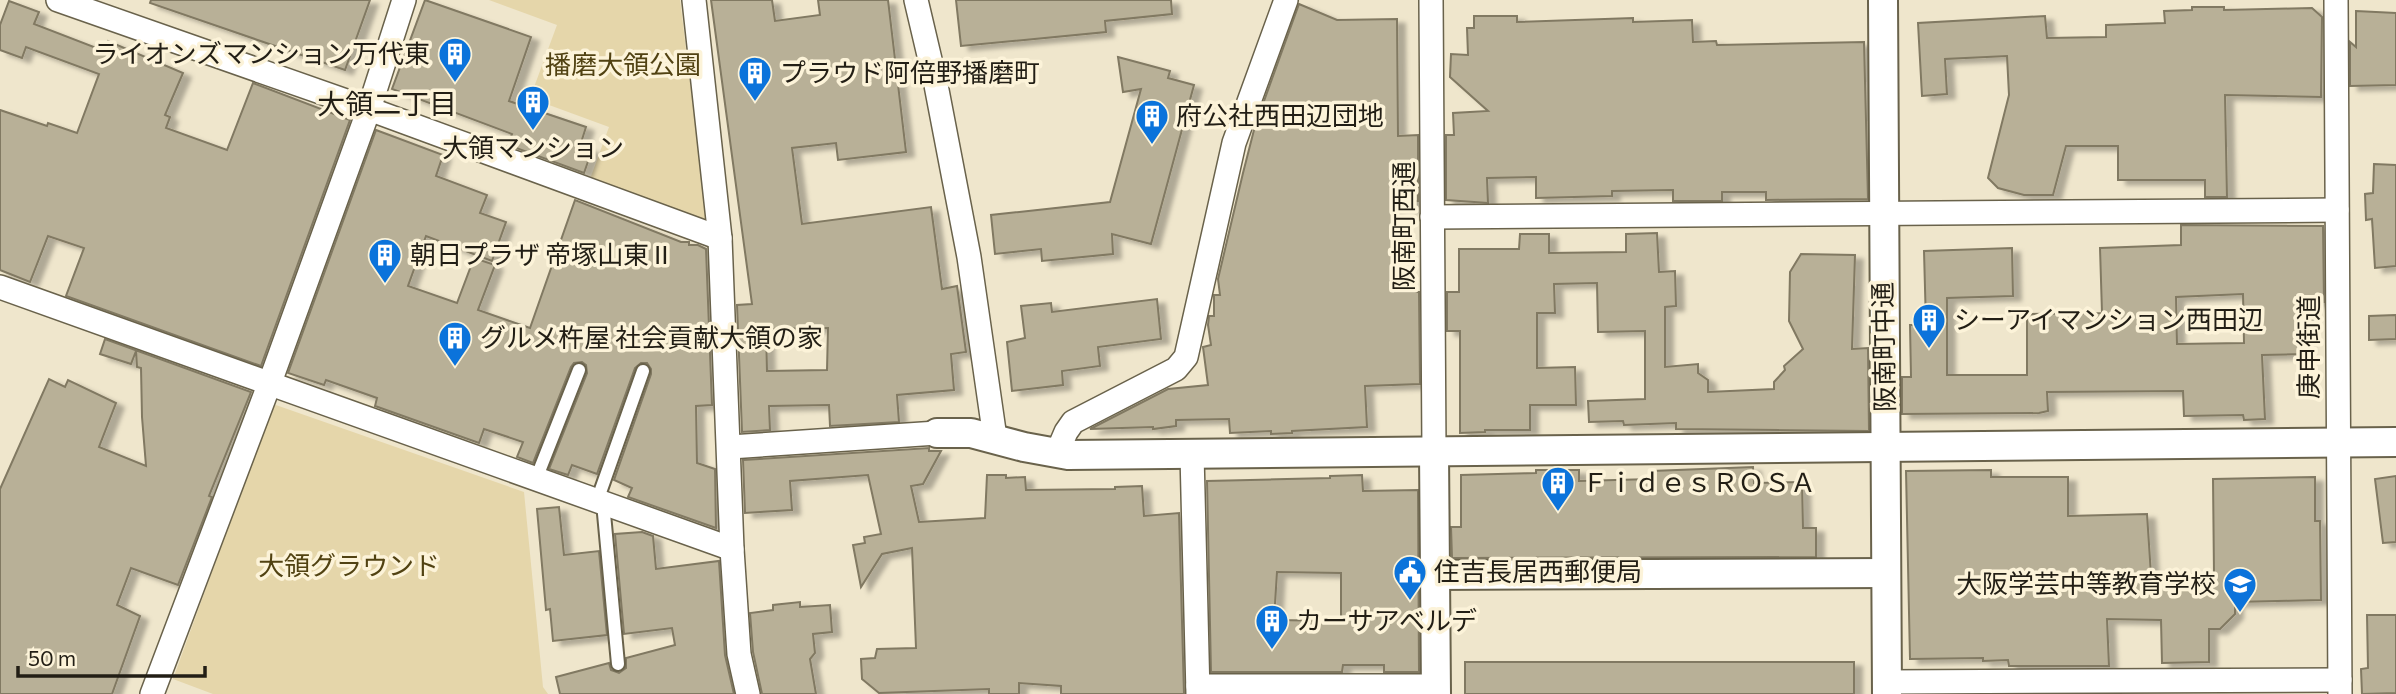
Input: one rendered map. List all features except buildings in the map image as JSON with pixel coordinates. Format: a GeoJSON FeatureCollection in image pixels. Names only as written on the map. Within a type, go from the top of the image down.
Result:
{"type":"FeatureCollection","features":[{"type":"Feature","properties":{"kind":"street"},"geometry":{"type":"LineString","coordinates":[[58,0],[369,109],[720,238]]}},
{"type":"Feature","properties":{"kind":"street"},"geometry":{"type":"LineString","coordinates":[[159,692],[369,109],[404,0]]}},
{"type":"Feature","properties":{"kind":"street"},"geometry":{"type":"LineString","coordinates":[[694,0],[720,238],[732,549],[739,654],[748,694]]}},
{"type":"Feature","properties":{"kind":"street"},"geometry":{"type":"LineString","coordinates":[[916,0],[936,85],[969,257],[996,438]]}},
{"type":"Feature","properties":{"kind":"street"},"geometry":{"type":"LineString","coordinates":[[1057,453],[1073,422],[1175,369],[1186,358],[1234,143],[1286,0]]}},
{"type":"Feature","properties":{"kind":"street","name":"阪南町西通"},"geometry":{"type":"LineString","coordinates":[[1430,0],[1434,452]]}},
{"type":"Feature","properties":{"kind":"street","name":"阪南町中通"},"geometry":{"type":"LineString","coordinates":[[1883,0],[1882,212],[1887,688]]}},
{"type":"Feature","properties":{"kind":"street","name":"庚申街道"},"geometry":{"type":"LineString","coordinates":[[2336,0],[2340,687]]}},
{"type":"Feature","properties":{"kind":"street"},"geometry":{"type":"LineString","coordinates":[[1432,217],[2337,210]]}},
{"type":"Feature","properties":{"kind":"street"},"geometry":{"type":"LineString","coordinates":[[0,287],[732,549]]}},
{"type":"Feature","properties":{"kind":"street"},"geometry":{"type":"LineString","coordinates":[[730,447],[937,433],[971,433],[1068,456],[2396,442]]}},
{"type":"Feature","properties":{"kind":"street"},"geometry":{"type":"LineString","coordinates":[[1192,454],[1198,690],[1436,690],[1434,452]]}},
{"type":"Feature","properties":{"kind":"street"},"geometry":{"type":"LineString","coordinates":[[1435,575],[1886,573]]}},
{"type":"Feature","properties":{"kind":"street"},"geometry":{"type":"LineString","coordinates":[[1887,688],[2340,687]]}},
{"type":"Feature","properties":{"kind":"lane"},"geometry":{"type":"LineString","coordinates":[[536,479],[579,370]]}},
{"type":"Feature","properties":{"kind":"lane"},"geometry":{"type":"LineString","coordinates":[[618,664],[600,502],[643,371]]}},
{"type":"Feature","properties":{"kind":"green space","name":"播磨大領公園"},"geometry":{"type":"Polygon","coordinates":[[[489,0],[680,0],[707,220],[590,179],[609,127],[530,98],[557,25],[489,0]]]}},
{"type":"Feature","properties":{"kind":"green space","name":"大領グラウンド"},"geometry":{"type":"Polygon","coordinates":[[[273,404],[524,492],[543,687],[548,694],[213,694],[173,679],[273,404]]]}},
{"type":"Feature","properties":{"kind":"place","name":"ライオンズマンション万代東"},"geometry":{"type":"Point","coordinates":[455,84]}},
{"type":"Feature","properties":{"kind":"place","name":"プラウド阿倍野播磨町"},"geometry":{"type":"Point","coordinates":[755,103]}},
{"type":"Feature","properties":{"kind":"place","name":"大領マンション"},"geometry":{"type":"Point","coordinates":[533,132]}},
{"type":"Feature","properties":{"kind":"place","name":"府公社西田辺団地"},"geometry":{"type":"Point","coordinates":[1152,146]}},
{"type":"Feature","properties":{"kind":"place","name":"朝日プラザ 帝塚山東 II"},"geometry":{"type":"Point","coordinates":[385,285]}},
{"type":"Feature","properties":{"kind":"place","name":"シーアイマンション西田辺"},"geometry":{"type":"Point","coordinates":[1929,350]}},
{"type":"Feature","properties":{"kind":"place","name":"グルメ杵屋 社会貢献大領の家"},"geometry":{"type":"Point","coordinates":[455,368]}},
{"type":"Feature","properties":{"kind":"place","name":"ＦｉｄｅｓＲＯＳＡ"},"geometry":{"type":"Point","coordinates":[1558,513]}},
{"type":"Feature","properties":{"kind":"place","name":"住吉長居西郵便局"},"geometry":{"type":"Point","coordinates":[1410,602]}},
{"type":"Feature","properties":{"kind":"place","name":"大阪学芸中等教育学校"},"geometry":{"type":"Point","coordinates":[2240,614]}},
{"type":"Feature","properties":{"kind":"place","name":"カーサアベルデ"},"geometry":{"type":"Point","coordinates":[1272,651]}},
{"type":"Feature","properties":{"kind":"district","name":"大領二丁目"},"geometry":{"type":"Point","coordinates":[387,104]}}]}
